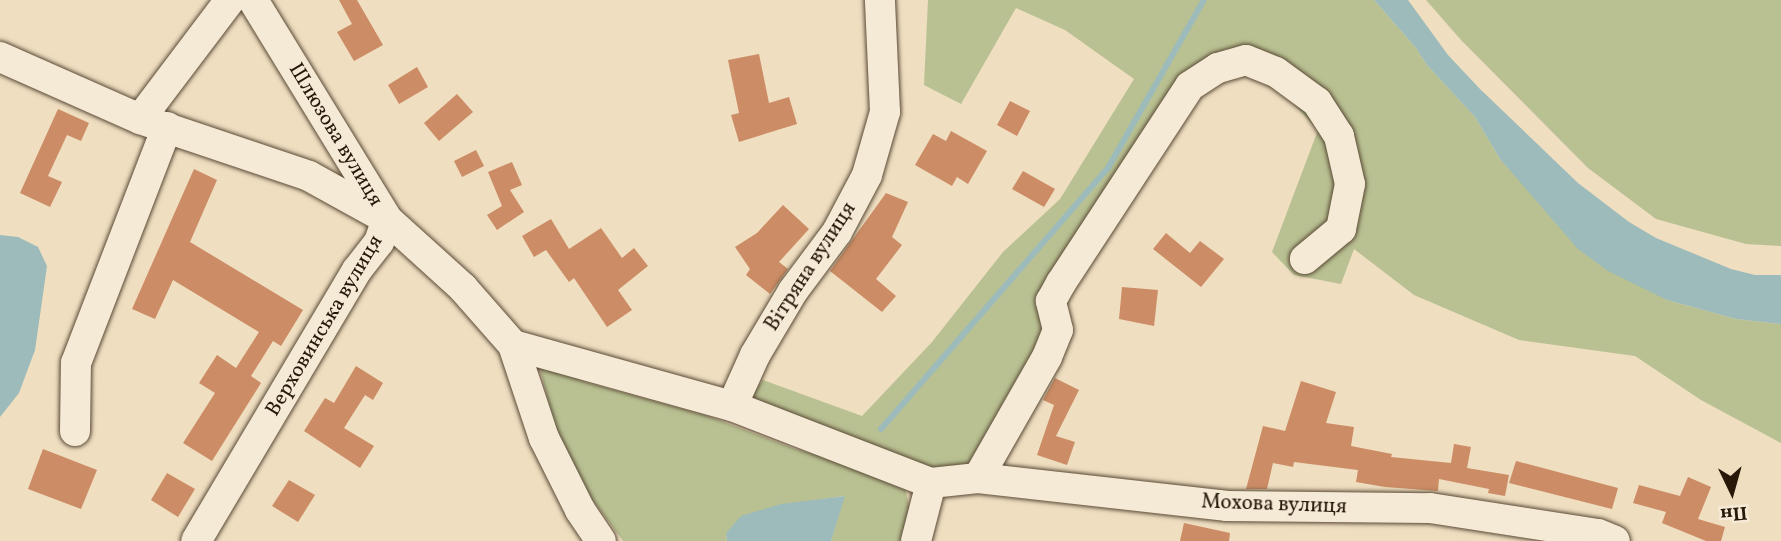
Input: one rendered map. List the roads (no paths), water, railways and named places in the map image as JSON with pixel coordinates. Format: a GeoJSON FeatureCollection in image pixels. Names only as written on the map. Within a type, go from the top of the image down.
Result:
{"type":"FeatureCollection","features":[{"type":"Feature","properties":{"kind":"street"},"geometry":{"type":"LineString","coordinates":[[75,430],[76,363],[154,122],[230,0]]}},
{"type":"Feature","properties":{"kind":"street","name":"Шлюзова вулиця"},"geometry":{"type":"LineString","coordinates":[[253,0],[387,219],[463,288],[513,345],[544,438],[580,510],[601,541]]}},
{"type":"Feature","properties":{"kind":"street","name":"Вітряна вулиця"},"geometry":{"type":"LineString","coordinates":[[732,406],[755,355],[793,291],[837,232],[867,174],[885,112],[880,0]]}},
{"type":"Feature","properties":{"kind":"street","name":"Верховинська вулиця"},"geometry":{"type":"LineString","coordinates":[[0,57],[154,122],[309,176],[387,219],[379,242],[357,270],[196,541]]}},
{"type":"Feature","properties":{"kind":"street"},"geometry":{"type":"LineString","coordinates":[[978,478],[1047,357],[1058,330],[1051,301],[1061,283],[1190,86],[1219,68],[1246,60],[1276,72],[1317,102],[1339,136],[1350,184],[1341,229],[1305,259]]}},
{"type":"Feature","properties":{"kind":"street"},"geometry":{"type":"LineString","coordinates":[[513,345],[732,406],[931,483],[916,541]]}},
{"type":"Feature","properties":{"kind":"street","name":"Мохова вулиця"},"geometry":{"type":"LineString","coordinates":[[931,483],[978,478],[1227,506],[1430,508],[1598,534],[1615,541]]}},
{"type":"Feature","properties":{"kind":"water"},"geometry":{"type":"Polygon","coordinates":[[[1374,0],[1408,0],[1448,55],[1480,89],[1578,183],[1629,222],[1656,238],[1731,269],[1755,275],[1781,275],[1781,324],[1736,319],[1667,300],[1608,271],[1578,249],[1500,159],[1475,117],[1427,65],[1416,48],[1374,0]]]}},
{"type":"Feature","properties":{"kind":"water"},"geometry":{"type":"Polygon","coordinates":[[[0,235],[18,237],[38,247],[47,266],[35,350],[19,393],[0,417],[0,235]]]}},
{"type":"Feature","properties":{"kind":"water"},"geometry":{"type":"Polygon","coordinates":[[[845,496],[831,541],[727,541],[726,533],[741,516],[781,504],[845,496]]]}},
{"type":"Feature","properties":{"kind":"waterway"},"geometry":{"type":"LineString","coordinates":[[881,429],[1108,168],[1204,0]]}}]}
